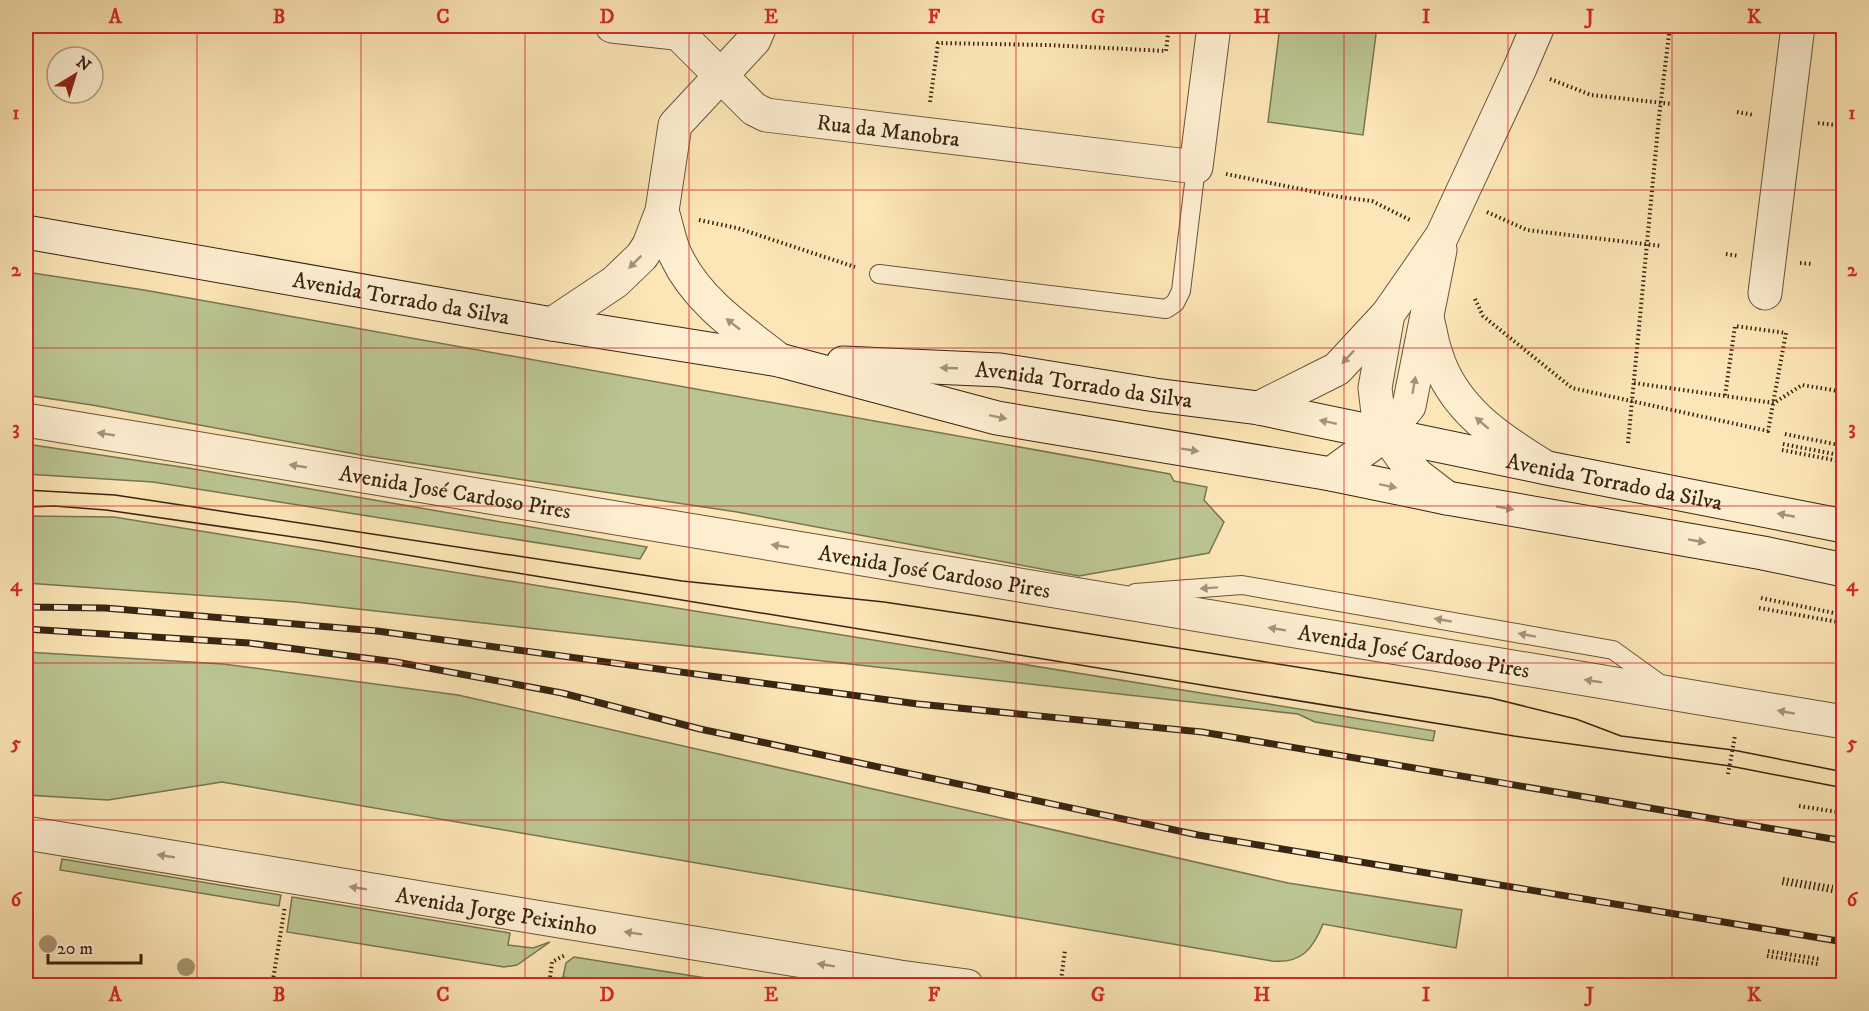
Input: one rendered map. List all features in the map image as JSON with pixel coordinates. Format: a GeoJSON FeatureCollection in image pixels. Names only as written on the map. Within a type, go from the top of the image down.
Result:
{"type":"FeatureCollection","features":[{"type":"Feature","properties":{"kind":"street","name":"Rua da Manobra"},"geometry":{"type":"LineString","coordinates":[[612,26],[675,33],[681,36],[754,109],[766,115],[1196,167]]}},
{"type":"Feature","properties":{"kind":"street"},"geometry":{"type":"LineString","coordinates":[[552,324],[615,282],[642,256],[649,245],[662,211],[675,125],[754,40],[760,26]]}},
{"type":"Feature","properties":{"kind":"street"},"geometry":{"type":"LineString","coordinates":[[1196,167],[1214,26]]}},
{"type":"Feature","properties":{"kind":"street"},"geometry":{"type":"LineString","coordinates":[[1259,408],[1337,369],[1388,314],[1442,236],[1538,26]]}},
{"type":"Feature","properties":{"kind":"street"},"geometry":{"type":"LineString","coordinates":[[1765,293],[1798,26]]}},
{"type":"Feature","properties":{"kind":"street"},"geometry":{"type":"LineString","coordinates":[[662,211],[675,255],[691,283],[720,313],[779,360]]}},
{"type":"Feature","properties":{"kind":"street","name":"Avenida Torrado da Silva"},"geometry":{"type":"LineString","coordinates":[[26,232],[552,324],[779,360],[997,418],[1331,474],[1447,498],[1763,553],[1844,570]]}},
{"type":"Feature","properties":{"kind":"street"},"geometry":{"type":"LineString","coordinates":[[1331,474],[1386,434],[1408,406],[1442,236]]}},
{"type":"Feature","properties":{"kind":"street"},"geometry":{"type":"LineString","coordinates":[[1426,313],[1436,355],[1452,390],[1478,421],[1512,447],[1547,468]]}},
{"type":"Feature","properties":{"kind":"street"},"geometry":{"type":"LineString","coordinates":[[1386,434],[1378,413],[1375,388],[1388,314]]}},
{"type":"Feature","properties":{"kind":"street","name":"Avenida Torrado da Silva"},"geometry":{"type":"LineString","coordinates":[[779,360],[1000,370],[1155,395],[1259,408],[1547,468],[1844,526]]}},
{"type":"Feature","properties":{"kind":"street","name":"Avenida José Cardoso Pires"},"geometry":{"type":"LineString","coordinates":[[26,420],[1844,722]]}},
{"type":"Feature","properties":{"kind":"street","name":"Avenida Torrado da Silva"},"geometry":{"type":"LineString","coordinates":[[1386,434],[1417,475],[1447,498]]}},
{"type":"Feature","properties":{"kind":"street","name":"Avenida Jorge Peixinho"},"geometry":{"type":"LineString","coordinates":[[26,833],[900,977],[967,986]]}},
{"type":"Feature","properties":{"kind":"lane"},"geometry":{"type":"LineString","coordinates":[[879,274],[1166,309],[1175,303],[1181,291],[1196,167]]}},
{"type":"Feature","properties":{"kind":"path"},"geometry":{"type":"LineString","coordinates":[[926,135],[938,43],[1047,45],[1166,51],[1169,26]]}},
{"type":"Feature","properties":{"kind":"path"},"geometry":{"type":"LineString","coordinates":[[1628,443],[1670,26]]}},
{"type":"Feature","properties":{"kind":"path"},"geometry":{"type":"LineString","coordinates":[[1520,68],[1592,95],[1672,104]]}},
{"type":"Feature","properties":{"kind":"path"},"geometry":{"type":"LineString","coordinates":[[1196,167],[1340,197],[1372,201],[1442,236]]}},
{"type":"Feature","properties":{"kind":"path"},"geometry":{"type":"LineString","coordinates":[[1459,200],[1527,230],[1661,246]]}},
{"type":"Feature","properties":{"kind":"path"},"geometry":{"type":"LineString","coordinates":[[662,211],[737,228],[879,274]]}},
{"type":"Feature","properties":{"kind":"path"},"geometry":{"type":"LineString","coordinates":[[1475,299],[1482,316],[1572,388],[1768,431],[1786,333],[1735,326],[1725,396]]}},
{"type":"Feature","properties":{"kind":"path"},"geometry":{"type":"LineString","coordinates":[[1634,383],[1774,403],[1802,385],[1844,392]]}},
{"type":"Feature","properties":{"kind":"path"},"geometry":{"type":"LineString","coordinates":[[1785,434],[1844,446]]}},
{"type":"Feature","properties":{"kind":"path"},"geometry":{"type":"LineString","coordinates":[[1783,444],[1844,456]]}},
{"type":"Feature","properties":{"kind":"path"},"geometry":{"type":"LineString","coordinates":[[1782,450],[1844,462]]}},
{"type":"Feature","properties":{"kind":"path"},"geometry":{"type":"LineString","coordinates":[[1761,598],[1844,615]]}},
{"type":"Feature","properties":{"kind":"path"},"geometry":{"type":"LineString","coordinates":[[1760,608],[1844,623]]}},
{"type":"Feature","properties":{"kind":"path"},"geometry":{"type":"LineString","coordinates":[[1728,774],[1734,742]]}},
{"type":"Feature","properties":{"kind":"path"},"geometry":{"type":"LineString","coordinates":[[1798,806],[1844,813]]}},
{"type":"Feature","properties":{"kind":"path"},"geometry":{"type":"LineString","coordinates":[[1782,881],[1833,889]]}},
{"type":"Feature","properties":{"kind":"path"},"geometry":{"type":"LineString","coordinates":[[272,986],[285,908]]}},
{"type":"Feature","properties":{"kind":"path"},"geometry":{"type":"LineString","coordinates":[[1061,980],[1065,950]]}},
{"type":"Feature","properties":{"kind":"path"},"geometry":{"type":"LineString","coordinates":[[1768,953],[1818,962]]}},
{"type":"Feature","properties":{"kind":"path"},"geometry":{"type":"LineString","coordinates":[[549,986],[552,962]]}},
{"type":"Feature","properties":{"kind":"green space"},"geometry":{"type":"Polygon","coordinates":[[[1280,26],[1377,26],[1363,135],[1268,122],[1280,26]]]}},
{"type":"Feature","properties":{"kind":"green space"},"geometry":{"type":"Polygon","coordinates":[[[26,272],[144,290],[1170,474],[1174,481],[1207,487],[1204,500],[1224,522],[1209,553],[1079,576],[737,512],[366,456],[92,405],[26,395],[26,272]]]}},
{"type":"Feature","properties":{"kind":"green space"},"geometry":{"type":"Polygon","coordinates":[[[26,444],[188,468],[647,547],[640,559],[153,482],[26,474],[26,444]]]}},
{"type":"Feature","properties":{"kind":"green space"},"geometry":{"type":"Polygon","coordinates":[[[26,516],[114,517],[1435,731],[1433,741],[1315,722],[1298,714],[295,602],[26,583],[26,516]]]}},
{"type":"Feature","properties":{"kind":"green space"},"geometry":{"type":"Polygon","coordinates":[[[26,652],[223,664],[458,695],[1288,883],[1462,910],[1456,948],[1323,924],[1315,941],[1305,953],[1291,960],[1272,961],[222,782],[108,800],[26,795],[26,652]]]}},
{"type":"Feature","properties":{"kind":"green space"},"geometry":{"type":"Polygon","coordinates":[[[62,859],[281,895],[279,906],[60,870],[62,859]]]}},
{"type":"Feature","properties":{"kind":"green space"},"geometry":{"type":"Polygon","coordinates":[[[292,897],[510,933],[508,945],[533,948],[550,942],[517,965],[504,967],[287,932],[292,897]]]}},
{"type":"Feature","properties":{"kind":"green space"},"geometry":{"type":"Polygon","coordinates":[[[574,957],[750,985],[614,985],[563,977],[566,963],[574,957]]]}},
{"type":"Feature","properties":{"kind":"tram line"},"geometry":{"type":"LineString","coordinates":[[26,490],[115,495],[682,581],[884,602],[978,616],[1491,698],[1576,719],[1621,736],[1733,750],[1844,772]]}},
{"type":"Feature","properties":{"kind":"tram line"},"geometry":{"type":"LineString","coordinates":[[26,507],[54,506],[106,510],[321,541],[1514,736],[1730,766],[1844,788]]}},
{"type":"Feature","properties":{"kind":"railway"},"geometry":{"type":"LineString","coordinates":[[26,607],[105,608],[377,631],[918,704],[1202,732],[1844,841]]}},
{"type":"Feature","properties":{"kind":"railway"},"geometry":{"type":"LineString","coordinates":[[26,629],[249,643],[396,662],[562,693],[700,729],[1198,835],[1844,942]]}}]}
